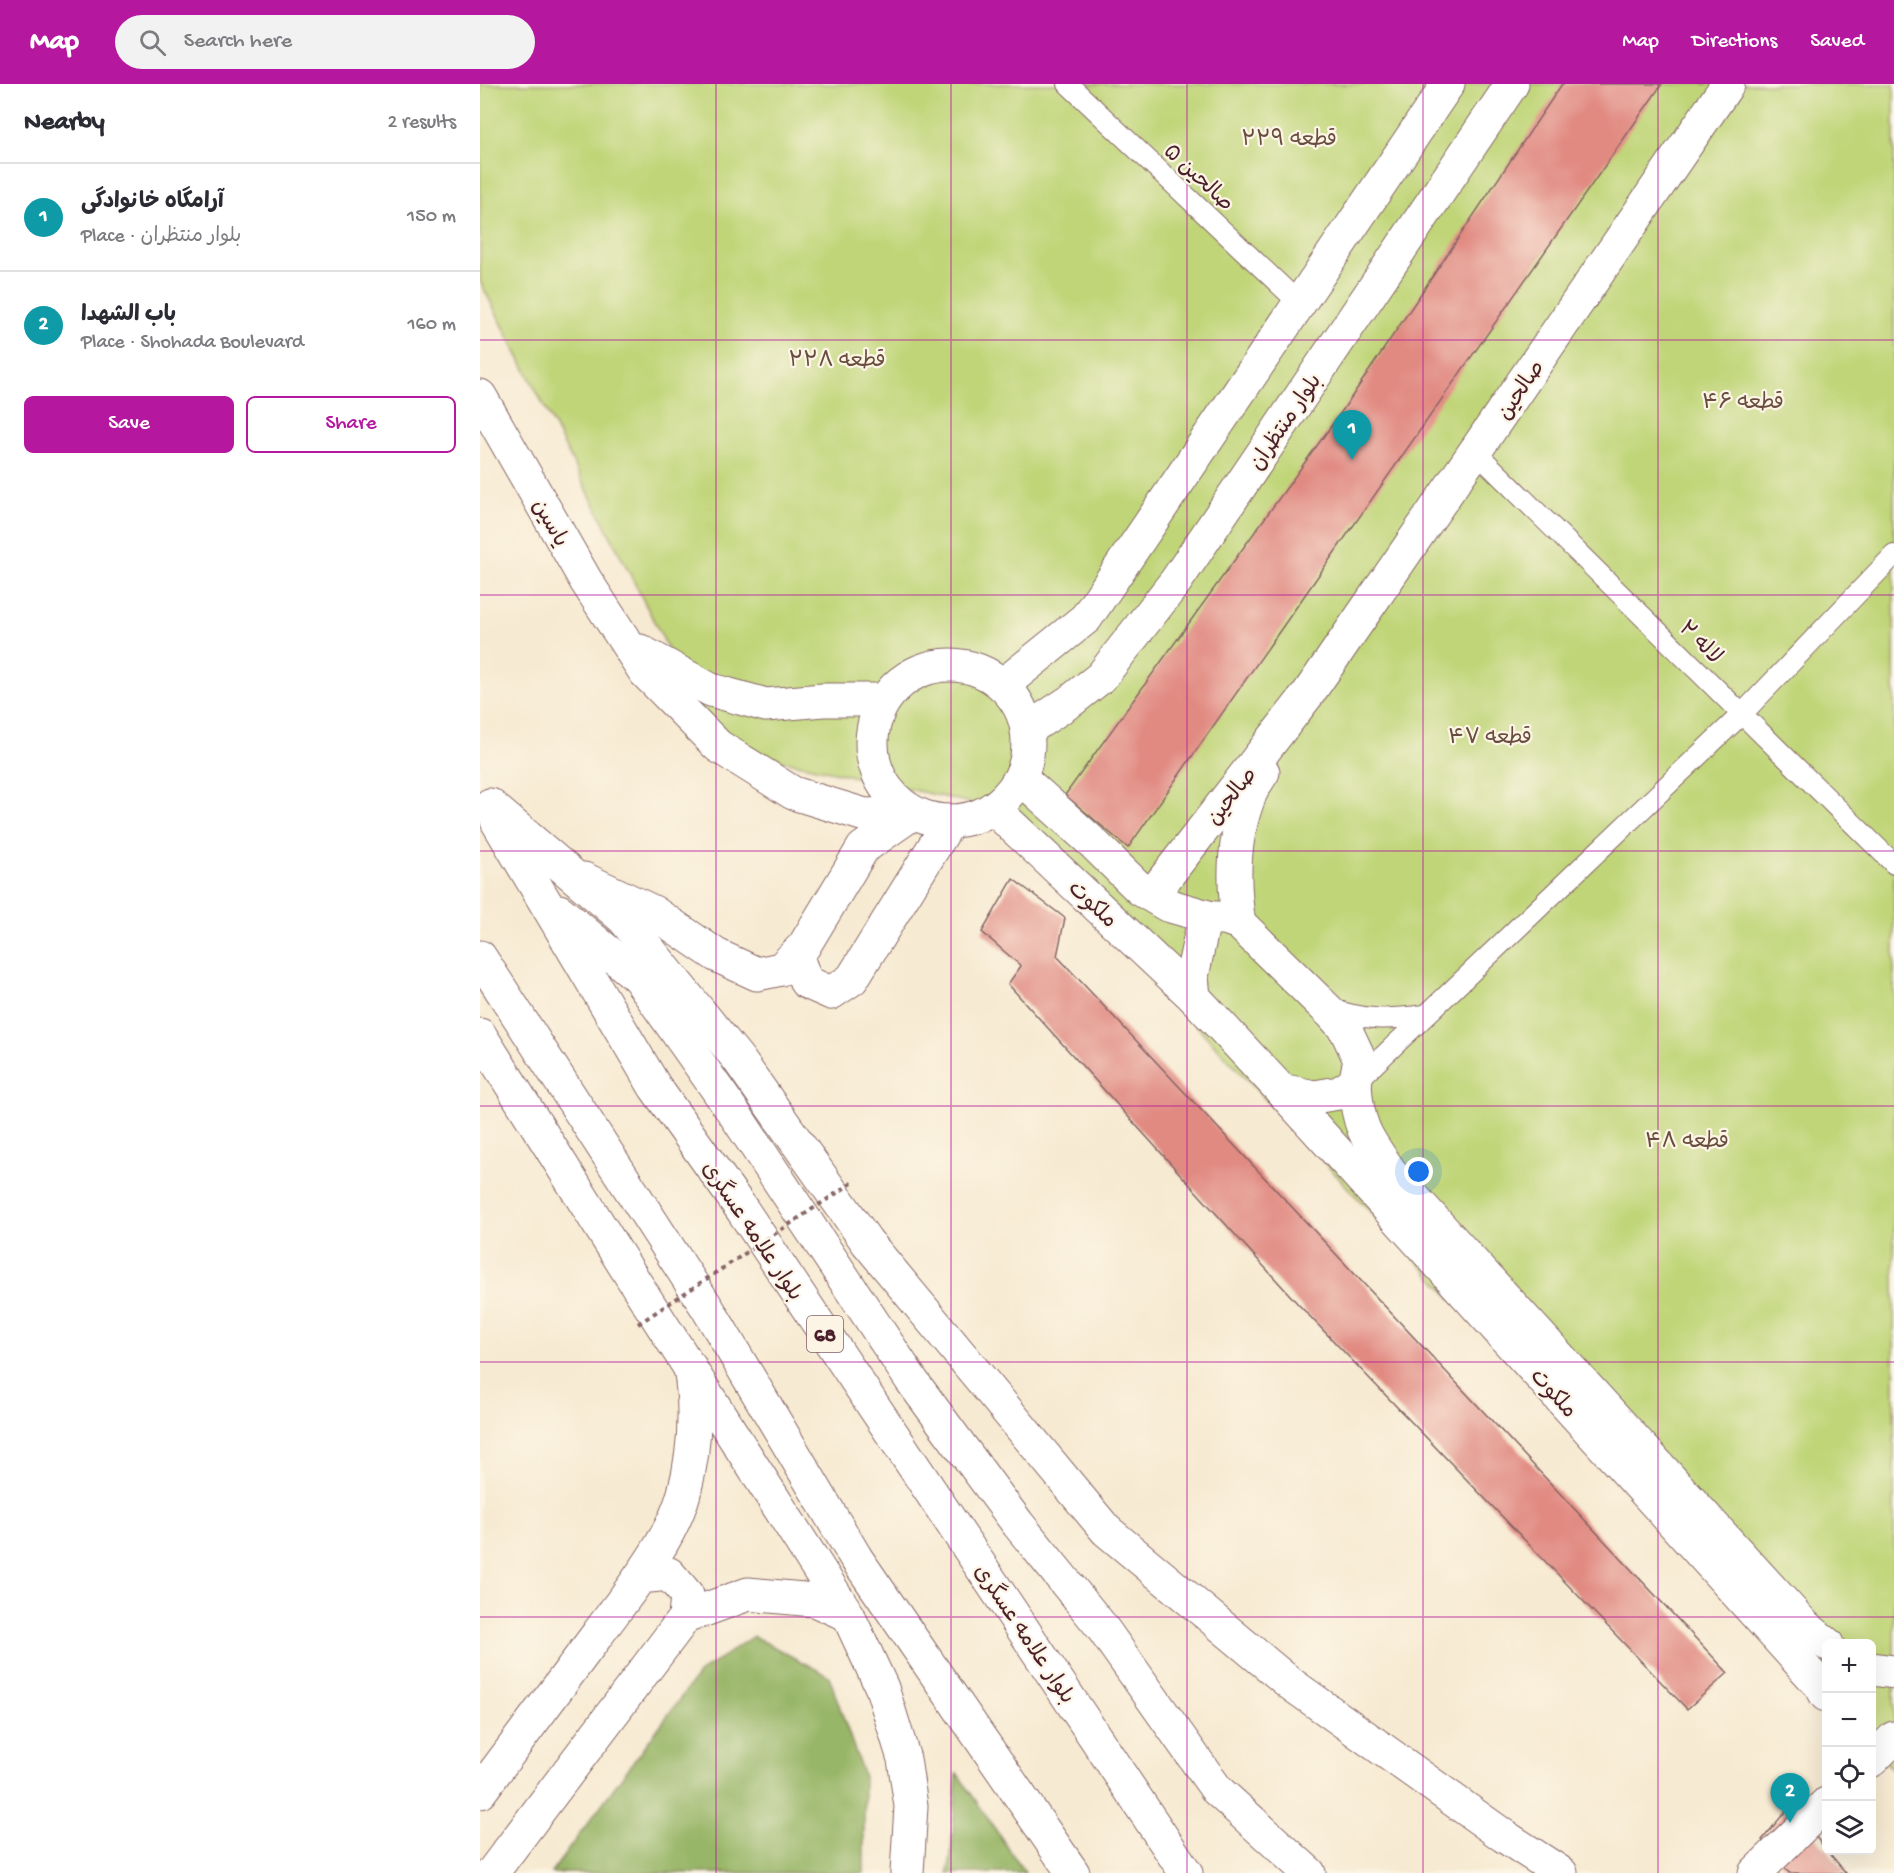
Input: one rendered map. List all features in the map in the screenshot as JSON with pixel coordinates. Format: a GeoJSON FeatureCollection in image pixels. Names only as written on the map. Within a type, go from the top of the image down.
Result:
{"type":"FeatureCollection","features":[{"type":"Feature","properties":{"kind":"main road"},"geometry":{"type":"LineString","coordinates":[[1003,686],[1086,618],[1448,84]]}},
{"type":"Feature","properties":{"kind":"main road","name":"بلوار منتظران"},"geometry":{"type":"LineString","coordinates":[[1027,730],[1072,700],[1101,677],[1176,581],[1512,84]]}},
{"type":"Feature","properties":{"kind":"main road","name":"صالحین"},"geometry":{"type":"LineString","coordinates":[[1152,896],[1308,694],[1728,84]]}},
{"type":"Feature","properties":{"kind":"main road","name":"یاسین"},"geometry":{"type":"LineString","coordinates":[[480,396],[586,581],[645,672],[718,747],[793,793],[865,815],[913,813]]}},
{"type":"Feature","properties":{"kind":"main road"},"geometry":{"type":"LineString","coordinates":[[628,644],[711,690],[765,705],[823,700],[884,700]]}},
{"type":"Feature","properties":{"kind":"main road"},"geometry":{"type":"LineString","coordinates":[[954,665],[980,671],[1003,686],[1019,705],[1027,730],[1028,755],[1021,778],[1006,798],[993,808],[986,813],[962,821],[937,821],[913,813],[892,797],[878,775],[871,750],[873,724],[884,700],[902,680],[927,668],[954,665]]}},
{"type":"Feature","properties":{"kind":"main road","name":"صالحین"},"geometry":{"type":"LineString","coordinates":[[1225,921],[1236,844],[1249,796],[1308,694]]}},
{"type":"Feature","properties":{"kind":"main road","name":"ملکوت"},"geometry":{"type":"LineString","coordinates":[[1021,778],[1140,889],[1167,905],[1225,921],[1324,1005],[1346,1030],[1360,1060],[1355,1083],[1356,1109],[1362,1129],[1392,1174],[1805,1626],[1822,1640]]}},
{"type":"Feature","properties":{"kind":"main road"},"geometry":{"type":"LineString","coordinates":[[485,796],[624,919],[739,1060],[867,1242],[1106,1530],[1291,1684],[1504,1836],[1561,1873]]}},
{"type":"Feature","properties":{"kind":"main road","name":"بلوار علامه عسگری"},"geometry":{"type":"LineString","coordinates":[[485,796],[504,835],[655,1087],[749,1221],[1186,1873]]}},
{"type":"Feature","properties":{"kind":"main road","name":"ملکوت"},"geometry":{"type":"LineString","coordinates":[[993,808],[1194,997],[1281,1090],[1826,1693]]}},
{"type":"Feature","properties":{"kind":"main road"},"geometry":{"type":"LineString","coordinates":[[566,870],[653,912],[716,955],[757,974],[781,969],[804,946],[863,848],[913,813]]}},
{"type":"Feature","properties":{"kind":"main road"},"geometry":{"type":"LineString","coordinates":[[796,954],[806,982],[831,993],[852,979],[950,821]]}},
{"type":"Feature","properties":{"kind":"main road"},"geometry":{"type":"LineString","coordinates":[[540,896],[638,977],[736,1116],[912,1381],[1018,1524],[1101,1626],[1217,1790],[1309,1873]]}},
{"type":"Feature","properties":{"kind":"main road"},"geometry":{"type":"LineString","coordinates":[[1194,997],[1192,976],[1203,925],[1225,921]]}},
{"type":"Feature","properties":{"kind":"main road"},"geometry":{"type":"LineString","coordinates":[[480,957],[708,1309],[856,1558],[1073,1873]]}},
{"type":"Feature","properties":{"kind":"main road"},"geometry":{"type":"LineString","coordinates":[[480,1035],[848,1615],[882,1688],[904,1760],[911,1806],[907,1873]]}},
{"type":"Feature","properties":{"kind":"main road"},"geometry":{"type":"LineString","coordinates":[[1281,1090],[1314,1097],[1339,1093],[1355,1083]]}},
{"type":"Feature","properties":{"kind":"main road"},"geometry":{"type":"LineString","coordinates":[[480,1792],[640,1577],[669,1530],[684,1493],[695,1430],[690,1366]]}},
{"type":"Feature","properties":{"kind":"main road"},"geometry":{"type":"LineString","coordinates":[[492,1873],[685,1617],[687,1594],[669,1574],[640,1577]]}},
{"type":"Feature","properties":{"kind":"main road"},"geometry":{"type":"LineString","coordinates":[[685,1617],[748,1594],[814,1600],[848,1615]]}},
{"type":"Feature","properties":{"kind":"main road"},"geometry":{"type":"LineString","coordinates":[[1876,1670],[1894,1672]]}},
{"type":"Feature","properties":{"kind":"main road"},"geometry":{"type":"LineString","coordinates":[[1876,1756],[1894,1738]]}},
{"type":"Feature","properties":{"kind":"main road"},"geometry":{"type":"LineString","coordinates":[[1755,1873],[1822,1809]]}},
{"type":"Feature","properties":{"kind":"lane","name":"صالحین ۵"},"geometry":{"type":"LineString","coordinates":[[1068,84],[1299,303]]}},
{"type":"Feature","properties":{"kind":"lane","name":"لاله ۲"},"geometry":{"type":"LineString","coordinates":[[1476,452],[1894,864]]}},
{"type":"Feature","properties":{"kind":"lane"},"geometry":{"type":"LineString","coordinates":[[1355,1083],[1742,714],[1894,555]]}},
{"type":"Feature","properties":{"kind":"lane"},"geometry":{"type":"LineString","coordinates":[[1324,1005],[1345,1013],[1389,1020],[1425,1015]]}},
{"type":"Feature","properties":{"kind":"path"},"geometry":{"type":"LineString","coordinates":[[638,1324],[852,1183]]}},
{"type":"Feature","properties":{"kind":"green space"},"geometry":{"type":"Polygon","coordinates":[[[480,84],[1894,84],[1894,1771],[1876,1751],[1876,1639],[1822,1639],[1822,1695],[993,808],[718,746],[480,281],[480,84]]]}},
{"type":"Feature","properties":{"kind":"green space"},"geometry":{"type":"Polygon","coordinates":[[[753,1636],[829,1676],[864,1777],[864,1873],[551,1873],[699,1673],[753,1636]]]}},
{"type":"Feature","properties":{"kind":"green space"},"geometry":{"type":"Polygon","coordinates":[[[957,1773],[1025,1873],[948,1873],[957,1773]]]}},
{"type":"Feature","properties":{"kind":"building"},"geometry":{"type":"Polygon","coordinates":[[[1562,84],[1662,84],[1128,848],[1065,795],[1342,411],[1562,84]]]}},
{"type":"Feature","properties":{"kind":"building"},"geometry":{"type":"Polygon","coordinates":[[[1013,879],[1065,918],[1057,956],[1728,1673],[1687,1709],[1298,1304],[1008,984],[1021,966],[982,932],[1013,879]]]}},
{"type":"Feature","properties":{"kind":"building"},"geometry":{"type":"Polygon","coordinates":[[[1790,1806],[1822,1844],[1822,1855],[1831,1855],[1846,1873],[1789,1873],[1762,1840],[1790,1806]]]}},
{"type":"Feature","properties":{"kind":"place","name":"آرامگاه خانوادگی"},"geometry":{"type":"Point","coordinates":[1352,460]}},
{"type":"Feature","properties":{"kind":"place","name":"باب الشهدا"},"geometry":{"type":"Point","coordinates":[1790,1823]}},
{"type":"Feature","properties":{"kind":"park label","name":"قطعه ۲۲۹"},"geometry":{"type":"Point","coordinates":[1289,137]}},
{"type":"Feature","properties":{"kind":"park label","name":"قطعه ۲۲۸"},"geometry":{"type":"Point","coordinates":[837,358]}},
{"type":"Feature","properties":{"kind":"park label","name":"قطعه ۴۶"},"geometry":{"type":"Point","coordinates":[1743,400]}},
{"type":"Feature","properties":{"kind":"park label","name":"قطعه ۴۷"},"geometry":{"type":"Point","coordinates":[1490,735]}},
{"type":"Feature","properties":{"kind":"park label","name":"قطعه ۴۸"},"geometry":{"type":"Point","coordinates":[1687,1139]}}]}
